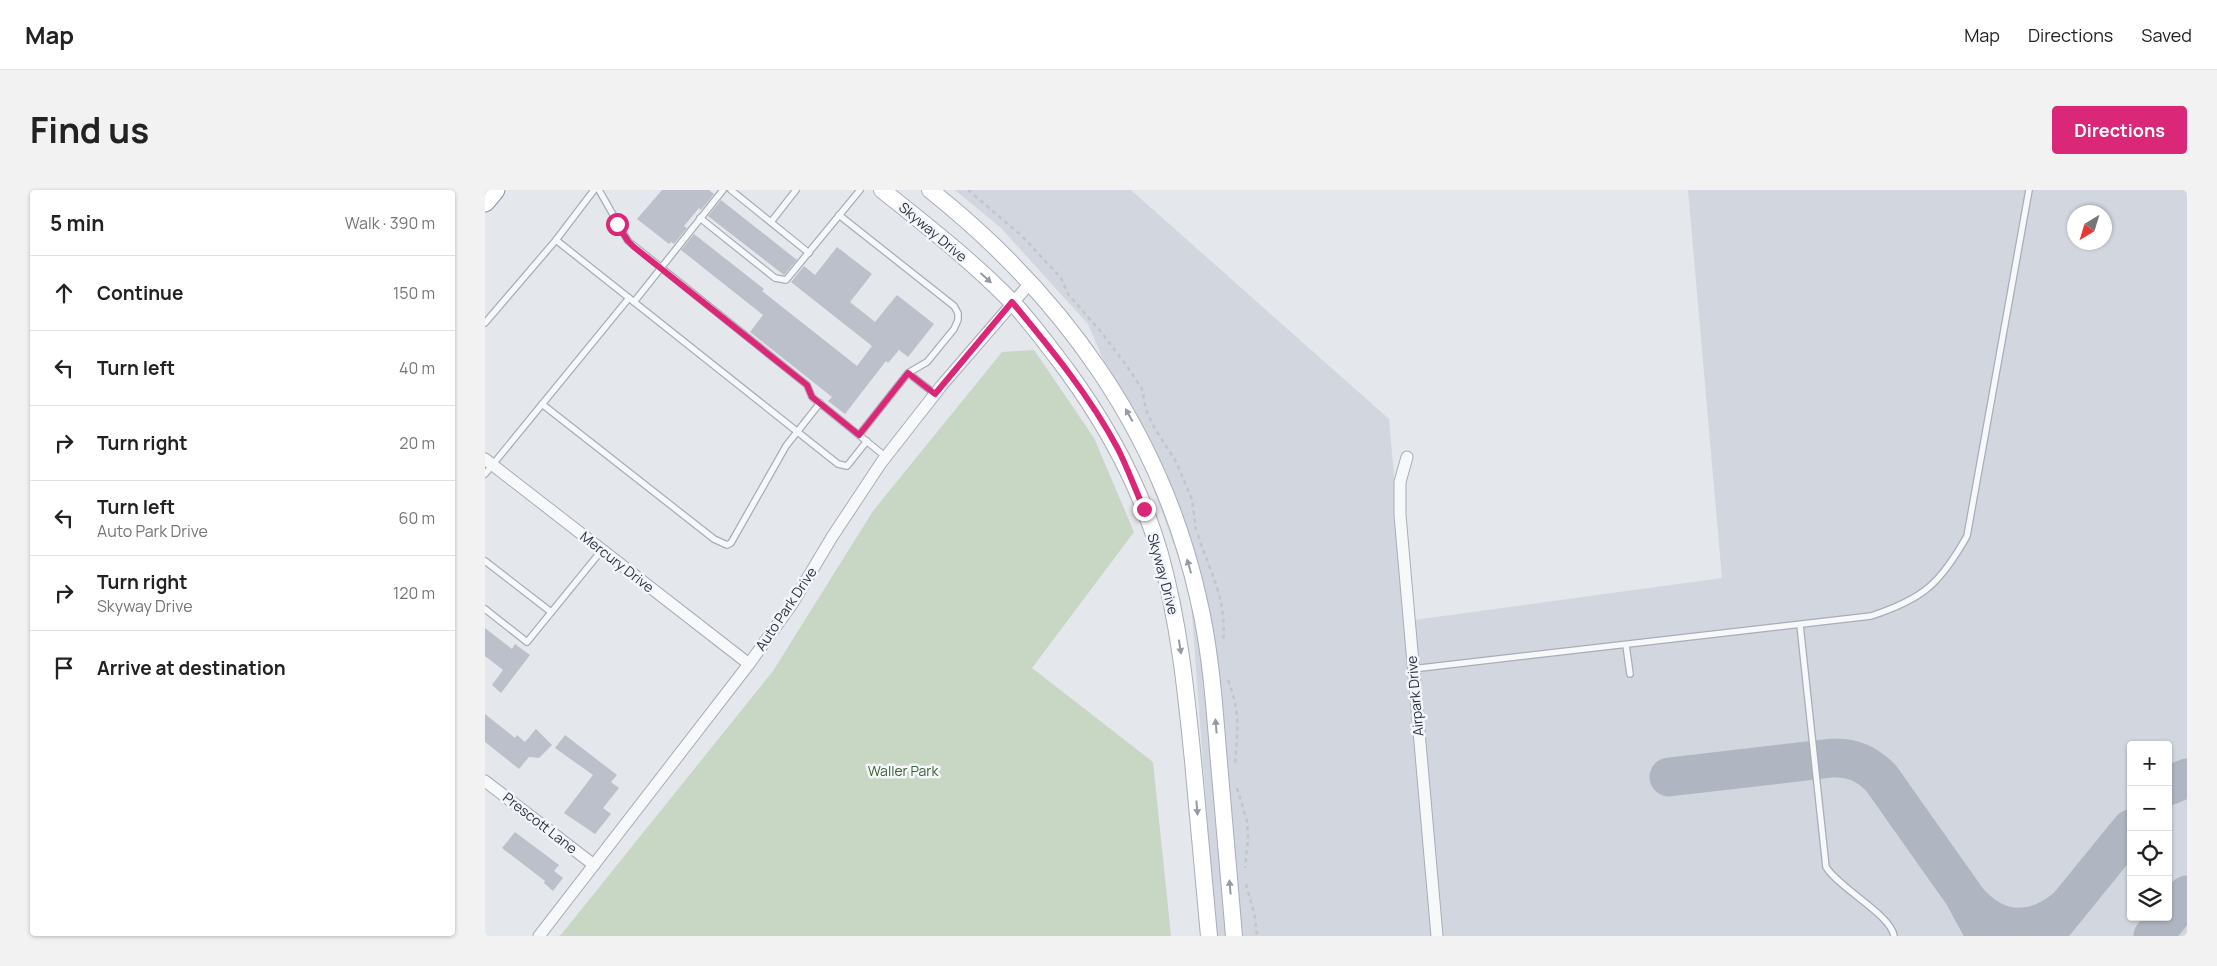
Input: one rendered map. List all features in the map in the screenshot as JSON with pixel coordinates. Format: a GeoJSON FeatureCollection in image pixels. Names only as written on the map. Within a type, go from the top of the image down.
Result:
{"type":"FeatureCollection","features":[{"type":"Feature","properties":{"kind":"highway"},"geometry":{"type":"LineString","coordinates":[[485,202],[495,190]]}},
{"type":"Feature","properties":{"kind":"main road","name":"Skyway Drive"},"geometry":{"type":"LineString","coordinates":[[882,190],[938,235],[1012,302],[1080,388],[1117,449],[1144,509],[1160,553],[1175,615],[1185,678],[1209,936]]}},
{"type":"Feature","properties":{"kind":"main road","name":"Skyway Drive"},"geometry":{"type":"LineString","coordinates":[[930,190],[995,245],[1065,321],[1104,376],[1129,416],[1168,498],[1199,597],[1212,680],[1234,936]]}},
{"type":"Feature","properties":{"kind":"street","name":"Auto Park Drive"},"geometry":{"type":"LineString","coordinates":[[539,936],[749,664],[792,604],[832,537],[887,457],[935,394],[1031,282]]}},
{"type":"Feature","properties":{"kind":"street","name":"Airpark Drive"},"geometry":{"type":"LineString","coordinates":[[1407,457],[1400,482],[1399,515],[1437,936]]}},
{"type":"Feature","properties":{"kind":"street","name":"Mercury Drive"},"geometry":{"type":"LineString","coordinates":[[489,462],[749,664]]}},
{"type":"Feature","properties":{"kind":"street","name":"Prescott Lane"},"geometry":{"type":"LineString","coordinates":[[485,780],[594,866]]}},
{"type":"Feature","properties":{"kind":"lane"},"geometry":{"type":"LineString","coordinates":[[485,323],[556,240],[594,190]]}},
{"type":"Feature","properties":{"kind":"lane"},"geometry":{"type":"LineString","coordinates":[[599,190],[628,241],[807,385],[812,397],[887,457]]}},
{"type":"Feature","properties":{"kind":"lane"},"geometry":{"type":"LineString","coordinates":[[485,474],[489,462],[661,268],[723,190]]}},
{"type":"Feature","properties":{"kind":"lane"},"geometry":{"type":"LineString","coordinates":[[731,190],[809,253]]}},
{"type":"Feature","properties":{"kind":"lane"},"geometry":{"type":"LineString","coordinates":[[771,222],[796,190]]}},
{"type":"Feature","properties":{"kind":"lane"},"geometry":{"type":"LineString","coordinates":[[700,218],[775,278],[786,280],[860,190]]}},
{"type":"Feature","properties":{"kind":"lane"},"geometry":{"type":"LineString","coordinates":[[1412,669],[1871,616],[1902,606],[1930,588],[1951,564],[1967,536],[2029,190]]}},
{"type":"Feature","properties":{"kind":"lane"},"geometry":{"type":"LineString","coordinates":[[839,216],[954,306],[958,313],[958,320],[954,329],[932,356],[921,366],[908,373],[859,435]]}},
{"type":"Feature","properties":{"kind":"lane"},"geometry":{"type":"LineString","coordinates":[[556,240],[842,466],[847,466],[867,441]]}},
{"type":"Feature","properties":{"kind":"lane"},"geometry":{"type":"LineString","coordinates":[[908,373],[935,394]]}},
{"type":"Feature","properties":{"kind":"lane"},"geometry":{"type":"LineString","coordinates":[[542,404],[713,539],[727,545],[731,543],[786,446],[820,403]]}},
{"type":"Feature","properties":{"kind":"lane"},"geometry":{"type":"LineString","coordinates":[[485,609],[527,642],[601,550]]}},
{"type":"Feature","properties":{"kind":"lane"},"geometry":{"type":"LineString","coordinates":[[485,560],[551,612]]}},
{"type":"Feature","properties":{"kind":"lane"},"geometry":{"type":"LineString","coordinates":[[1800,625],[1826,867],[1834,878],[1884,919],[1893,931],[1894,936]]}},
{"type":"Feature","properties":{"kind":"lane"},"geometry":{"type":"LineString","coordinates":[[1626,645],[1629,674]]}},
{"type":"Feature","properties":{"kind":"shaded area"},"geometry":{"type":"Polygon","coordinates":[[[955,190],[1131,190],[1389,419],[1407,621],[1722,578],[1688,190],[2187,190],[2187,936],[1216,936],[1190,589],[1127,416],[1088,324],[1001,228],[955,190]]]}},
{"type":"Feature","properties":{"kind":"green space","name":"Waller Park"},"geometry":{"type":"Polygon","coordinates":[[[1034,350],[1094,438],[1134,532],[1032,668],[1153,762],[1171,936],[560,936],[773,671],[873,511],[1002,352],[1034,350]]]}},
{"type":"Feature","properties":{"kind":"building"},"geometry":{"type":"Polygon","coordinates":[[[662,190],[709,190],[714,194],[684,226],[687,228],[674,244],[671,242],[669,244],[637,219],[662,190]]]}},
{"type":"Feature","properties":{"kind":"building"},"geometry":{"type":"Polygon","coordinates":[[[721,200],[797,260],[784,275],[708,216],[721,200]]]}},
{"type":"Feature","properties":{"kind":"building"},"geometry":{"type":"Polygon","coordinates":[[[694,234],[764,289],[762,291],[857,366],[872,346],[791,282],[804,266],[815,275],[837,247],[872,274],[850,302],[875,322],[897,295],[934,324],[908,357],[899,350],[888,363],[886,361],[845,414],[828,401],[832,397],[750,332],[763,315],[681,250],[694,234]]]}},
{"type":"Feature","properties":{"kind":"building"},"geometry":{"type":"Polygon","coordinates":[[[485,628],[512,649],[515,644],[530,655],[501,693],[492,685],[503,670],[485,656],[485,628]]]}},
{"type":"Feature","properties":{"kind":"building"},"geometry":{"type":"Polygon","coordinates":[[[485,714],[515,738],[517,735],[525,742],[536,729],[552,745],[539,758],[529,757],[519,769],[485,742],[485,714]]]}},
{"type":"Feature","properties":{"kind":"building"},"geometry":{"type":"Polygon","coordinates":[[[565,735],[617,775],[611,782],[619,788],[603,808],[611,814],[595,834],[564,813],[593,775],[555,748],[565,735]]]}},
{"type":"Feature","properties":{"kind":"building"},"geometry":{"type":"Polygon","coordinates":[[[515,832],[559,865],[554,871],[563,878],[553,891],[544,883],[545,881],[502,848],[515,832]]]}},
{"type":"Feature","properties":{"kind":"taxiway"},"geometry":{"type":"LineString","coordinates":[[1669,777],[1832,758],[1853,760],[1865,765],[1881,778],[1963,894],[1986,936]]}},
{"type":"Feature","properties":{"kind":"taxiway"},"geometry":{"type":"LineString","coordinates":[[2172,784],[2187,778]]}},
{"type":"Feature","properties":{"kind":"taxiway"},"geometry":{"type":"LineString","coordinates":[[2044,936],[2129,831]]}},
{"type":"Feature","properties":{"kind":"taxiway"},"geometry":{"type":"LineString","coordinates":[[2153,936],[2187,895]]}},
{"type":"Feature","properties":{"kind":"taxiway"},"geometry":{"type":"LineString","coordinates":[[1967,900],[1990,920],[2002,925],[2015,927],[2027,927],[2040,923],[2066,908]]}},
{"type":"Feature","properties":{"kind":"route"},"geometry":{"type":"LineString","coordinates":[[617,224],[634,247],[807,385],[812,397],[859,435],[908,373],[935,394],[1012,302],[1053,352],[1085,396],[1117,449],[1144,509]]}}]}
